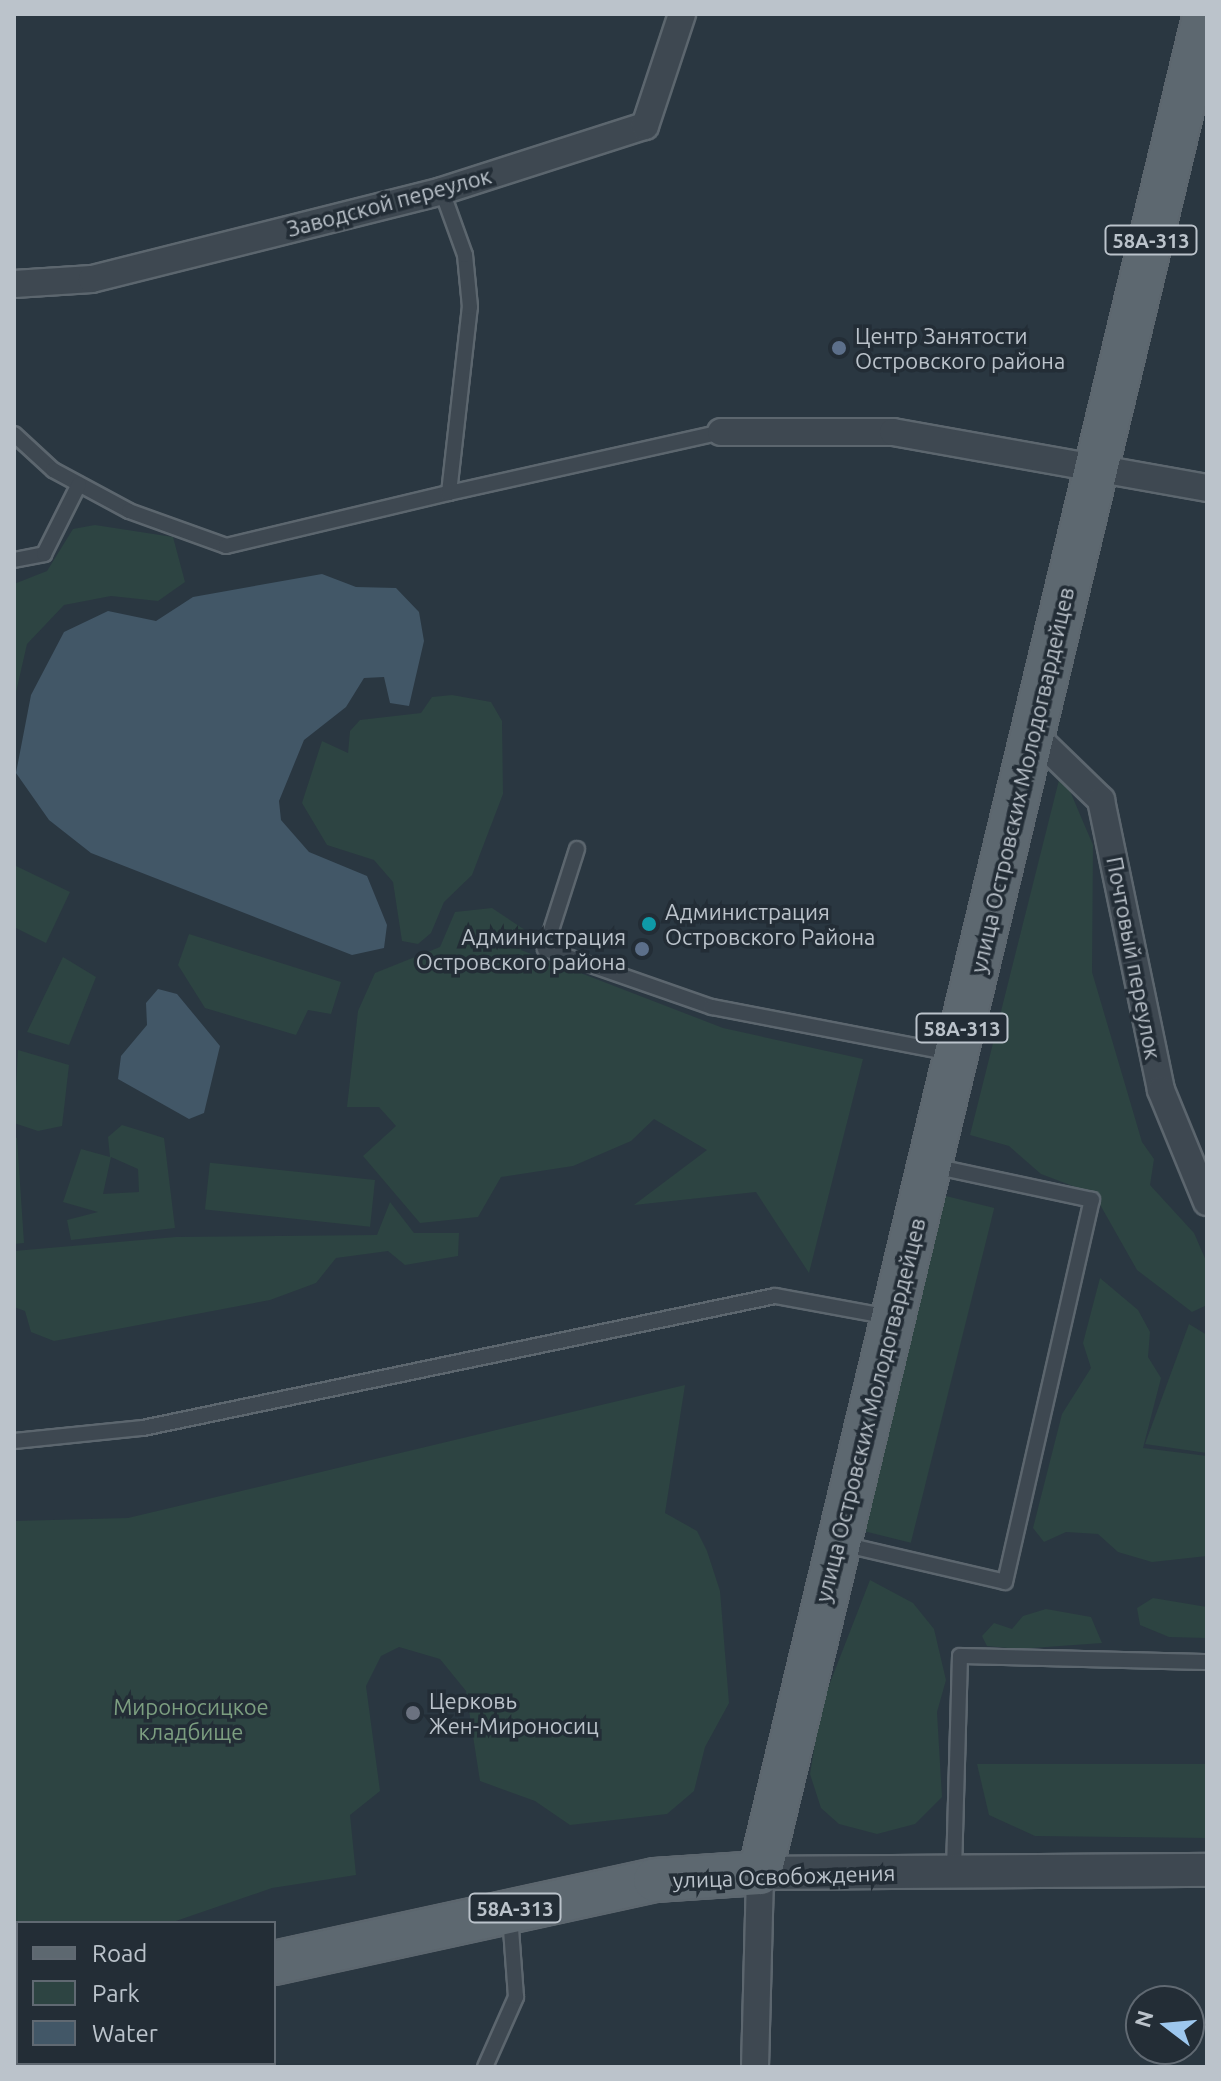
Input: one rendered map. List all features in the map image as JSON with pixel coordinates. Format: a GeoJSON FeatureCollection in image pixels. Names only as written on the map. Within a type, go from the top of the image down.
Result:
{"type":"FeatureCollection","features":[{"type":"Feature","properties":{"kind":"main road","name":"улица Островских Молодогвардейцев"},"geometry":{"type":"LineString","coordinates":[[760,1873],[1205,14]]}},
{"type":"Feature","properties":{"kind":"main road","name":"улица Освобождения"},"geometry":{"type":"LineString","coordinates":[[276,1963],[509,1909],[655,1880],[760,1873]]}},
{"type":"Feature","properties":{"kind":"street","name":"Заводской переулок"},"geometry":{"type":"LineString","coordinates":[[14,284],[92,279],[442,191],[645,126],[682,14]]}},
{"type":"Feature","properties":{"kind":"street"},"geometry":{"type":"LineString","coordinates":[[721,432],[893,432],[1207,488]]}},
{"type":"Feature","properties":{"kind":"street","name":"Почтовый переулок"},"geometry":{"type":"LineString","coordinates":[[1033,734],[1101,800],[1161,1090],[1207,1202]]}},
{"type":"Feature","properties":{"kind":"street","name":"улица Освобождения"},"geometry":{"type":"LineString","coordinates":[[760,1873],[1207,1870]]}},
{"type":"Feature","properties":{"kind":"street"},"geometry":{"type":"LineString","coordinates":[[755,2067],[760,1873]]}},
{"type":"Feature","properties":{"kind":"lane"},"geometry":{"type":"LineString","coordinates":[[442,191],[465,255],[470,307],[449,493]]}},
{"type":"Feature","properties":{"kind":"lane"},"geometry":{"type":"LineString","coordinates":[[14,434],[79,484],[129,511],[226,546],[721,432]]}},
{"type":"Feature","properties":{"kind":"lane"},"geometry":{"type":"LineString","coordinates":[[14,560],[44,554],[79,484]]}},
{"type":"Feature","properties":{"kind":"lane"},"geometry":{"type":"LineString","coordinates":[[577,849],[545,949],[712,1007],[956,1054]]}},
{"type":"Feature","properties":{"kind":"lane"},"geometry":{"type":"LineString","coordinates":[[838,1543],[1005,1582],[1092,1200],[929,1165]]}},
{"type":"Feature","properties":{"kind":"lane"},"geometry":{"type":"LineString","coordinates":[[14,1441],[143,1428],[775,1296],[893,1318]]}},
{"type":"Feature","properties":{"kind":"lane"},"geometry":{"type":"LineString","coordinates":[[954,1872],[960,1656],[1207,1662]]}},
{"type":"Feature","properties":{"kind":"lane"},"geometry":{"type":"LineString","coordinates":[[485,2067],[516,1997],[509,1909]]}},
{"type":"Feature","properties":{"kind":"green space"},"geometry":{"type":"Polygon","coordinates":[[[95,525],[173,537],[185,582],[158,601],[111,596],[64,605],[27,644],[14,701],[14,584],[47,571],[73,529],[95,525]]]}},
{"type":"Feature","properties":{"kind":"green space"},"geometry":{"type":"Polygon","coordinates":[[[452,695],[491,702],[502,721],[503,794],[472,875],[444,902],[431,933],[418,944],[402,941],[393,882],[374,860],[327,845],[302,803],[322,741],[348,753],[350,731],[360,720],[421,713],[432,697],[452,695]]]}},
{"type":"Feature","properties":{"kind":"green space"},"geometry":{"type":"Polygon","coordinates":[[[1059,780],[1067,784],[1093,845],[1092,972],[1142,1142],[1154,1159],[1150,1185],[1194,1233],[1207,1263],[1207,1305],[1192,1312],[1137,1270],[1094,1194],[1041,1174],[1009,1146],[970,1135],[1059,780]]]}},
{"type":"Feature","properties":{"kind":"green space"},"geometry":{"type":"Polygon","coordinates":[[[14,865],[70,892],[46,943],[14,927],[14,865]]]}},
{"type":"Feature","properties":{"kind":"green space"},"geometry":{"type":"Polygon","coordinates":[[[492,908],[525,930],[521,950],[723,1028],[863,1059],[809,1273],[756,1192],[634,1205],[707,1150],[654,1119],[631,1141],[573,1166],[501,1177],[478,1217],[420,1223],[363,1156],[396,1126],[379,1107],[347,1107],[358,1011],[375,973],[440,947],[455,912],[492,908]]]}},
{"type":"Feature","properties":{"kind":"green space"},"geometry":{"type":"Polygon","coordinates":[[[189,934],[341,982],[331,1014],[308,1010],[296,1035],[205,1008],[178,965],[189,934]]]}},
{"type":"Feature","properties":{"kind":"green space"},"geometry":{"type":"Polygon","coordinates":[[[63,957],[96,977],[69,1045],[27,1032],[63,957]]]}},
{"type":"Feature","properties":{"kind":"green space"},"geometry":{"type":"Polygon","coordinates":[[[18,1050],[69,1065],[62,1126],[38,1131],[14,1123],[18,1050]]]}},
{"type":"Feature","properties":{"kind":"green space"},"geometry":{"type":"Polygon","coordinates":[[[122,1125],[164,1138],[175,1228],[71,1240],[67,1220],[98,1212],[63,1202],[81,1149],[110,1157],[108,1137],[122,1125]],[[111,1157],[103,1194],[139,1192],[138,1169],[111,1157]]]}},
{"type":"Feature","properties":{"kind":"green space"},"geometry":{"type":"Polygon","coordinates":[[[14,1137],[17,1138],[24,1243],[14,1244],[14,1137]]]}},
{"type":"Feature","properties":{"kind":"green space"},"geometry":{"type":"Polygon","coordinates":[[[210,1163],[375,1180],[370,1227],[205,1209],[210,1163]]]}},
{"type":"Feature","properties":{"kind":"green space"},"geometry":{"type":"Polygon","coordinates":[[[938,1194],[994,1208],[911,1543],[855,1529],[938,1194]]]}},
{"type":"Feature","properties":{"kind":"green space"},"geometry":{"type":"Polygon","coordinates":[[[390,1202],[414,1233],[459,1233],[458,1256],[405,1265],[388,1251],[336,1258],[316,1283],[270,1300],[54,1341],[31,1332],[25,1311],[14,1307],[14,1251],[176,1237],[377,1235],[390,1202]]]}},
{"type":"Feature","properties":{"kind":"green space"},"geometry":{"type":"Polygon","coordinates":[[[1100,1278],[1138,1310],[1150,1332],[1148,1357],[1161,1378],[1143,1448],[1207,1456],[1207,1556],[1152,1562],[1118,1552],[1098,1534],[1066,1532],[1044,1542],[1033,1528],[1062,1414],[1091,1368],[1083,1343],[1100,1278]]]}},
{"type":"Feature","properties":{"kind":"green space"},"geometry":{"type":"Polygon","coordinates":[[[1189,1324],[1207,1335],[1207,1453],[1145,1444],[1189,1324]]]}},
{"type":"Feature","properties":{"kind":"green space","name":"Мироносицкое кладбище"},"geometry":{"type":"Polygon","coordinates":[[[685,1385],[665,1513],[697,1531],[707,1551],[720,1591],[729,1703],[705,1747],[694,1791],[667,1814],[570,1825],[535,1801],[480,1781],[466,1691],[440,1659],[399,1647],[381,1656],[366,1686],[380,1791],[350,1815],[356,1875],[272,1888],[176,1921],[16,1921],[14,1949],[14,1521],[128,1518],[685,1385]]]}},
{"type":"Feature","properties":{"kind":"green space"},"geometry":{"type":"Polygon","coordinates":[[[870,1580],[913,1603],[934,1629],[946,1680],[937,1712],[942,1797],[915,1824],[877,1834],[839,1824],[821,1808],[810,1774],[821,1706],[870,1580]]]}},
{"type":"Feature","properties":{"kind":"green space"},"geometry":{"type":"Polygon","coordinates":[[[1153,1598],[1207,1607],[1207,1638],[1169,1637],[1140,1625],[1137,1608],[1153,1598]]]}},
{"type":"Feature","properties":{"kind":"green space"},"geometry":{"type":"Polygon","coordinates":[[[1046,1609],[1091,1617],[1102,1643],[1018,1649],[987,1646],[982,1636],[994,1623],[1012,1629],[1023,1616],[1046,1609]]]}},
{"type":"Feature","properties":{"kind":"green space"},"geometry":{"type":"Polygon","coordinates":[[[977,1764],[1207,1764],[1207,1838],[1035,1836],[989,1815],[977,1764]]]}},
{"type":"Feature","properties":{"kind":"water"},"geometry":{"type":"Polygon","coordinates":[[[322,574],[356,587],[396,588],[419,612],[424,641],[409,706],[390,703],[384,677],[364,678],[346,707],[304,740],[279,801],[281,820],[309,852],[367,876],[387,925],[384,948],[352,955],[91,853],[49,820],[16,773],[31,695],[64,632],[108,611],[156,621],[193,597],[322,574]]]}},
{"type":"Feature","properties":{"kind":"water"},"geometry":{"type":"Polygon","coordinates":[[[158,989],[177,994],[220,1046],[204,1113],[189,1119],[118,1079],[121,1056],[147,1025],[146,1003],[158,989]]]}},
{"type":"Feature","properties":{"kind":"place","name":"Центр Занятости Островского района"},"geometry":{"type":"Point","coordinates":[839,348]}},
{"type":"Feature","properties":{"kind":"place","name":"Администрация Островского Района"},"geometry":{"type":"Point","coordinates":[649,924]}},
{"type":"Feature","properties":{"kind":"place","name":"Администрация Островского района"},"geometry":{"type":"Point","coordinates":[642,949]}},
{"type":"Feature","properties":{"kind":"place","name":"Церковь Жен-Мироносиц"},"geometry":{"type":"Point","coordinates":[413,1713]}}]}
